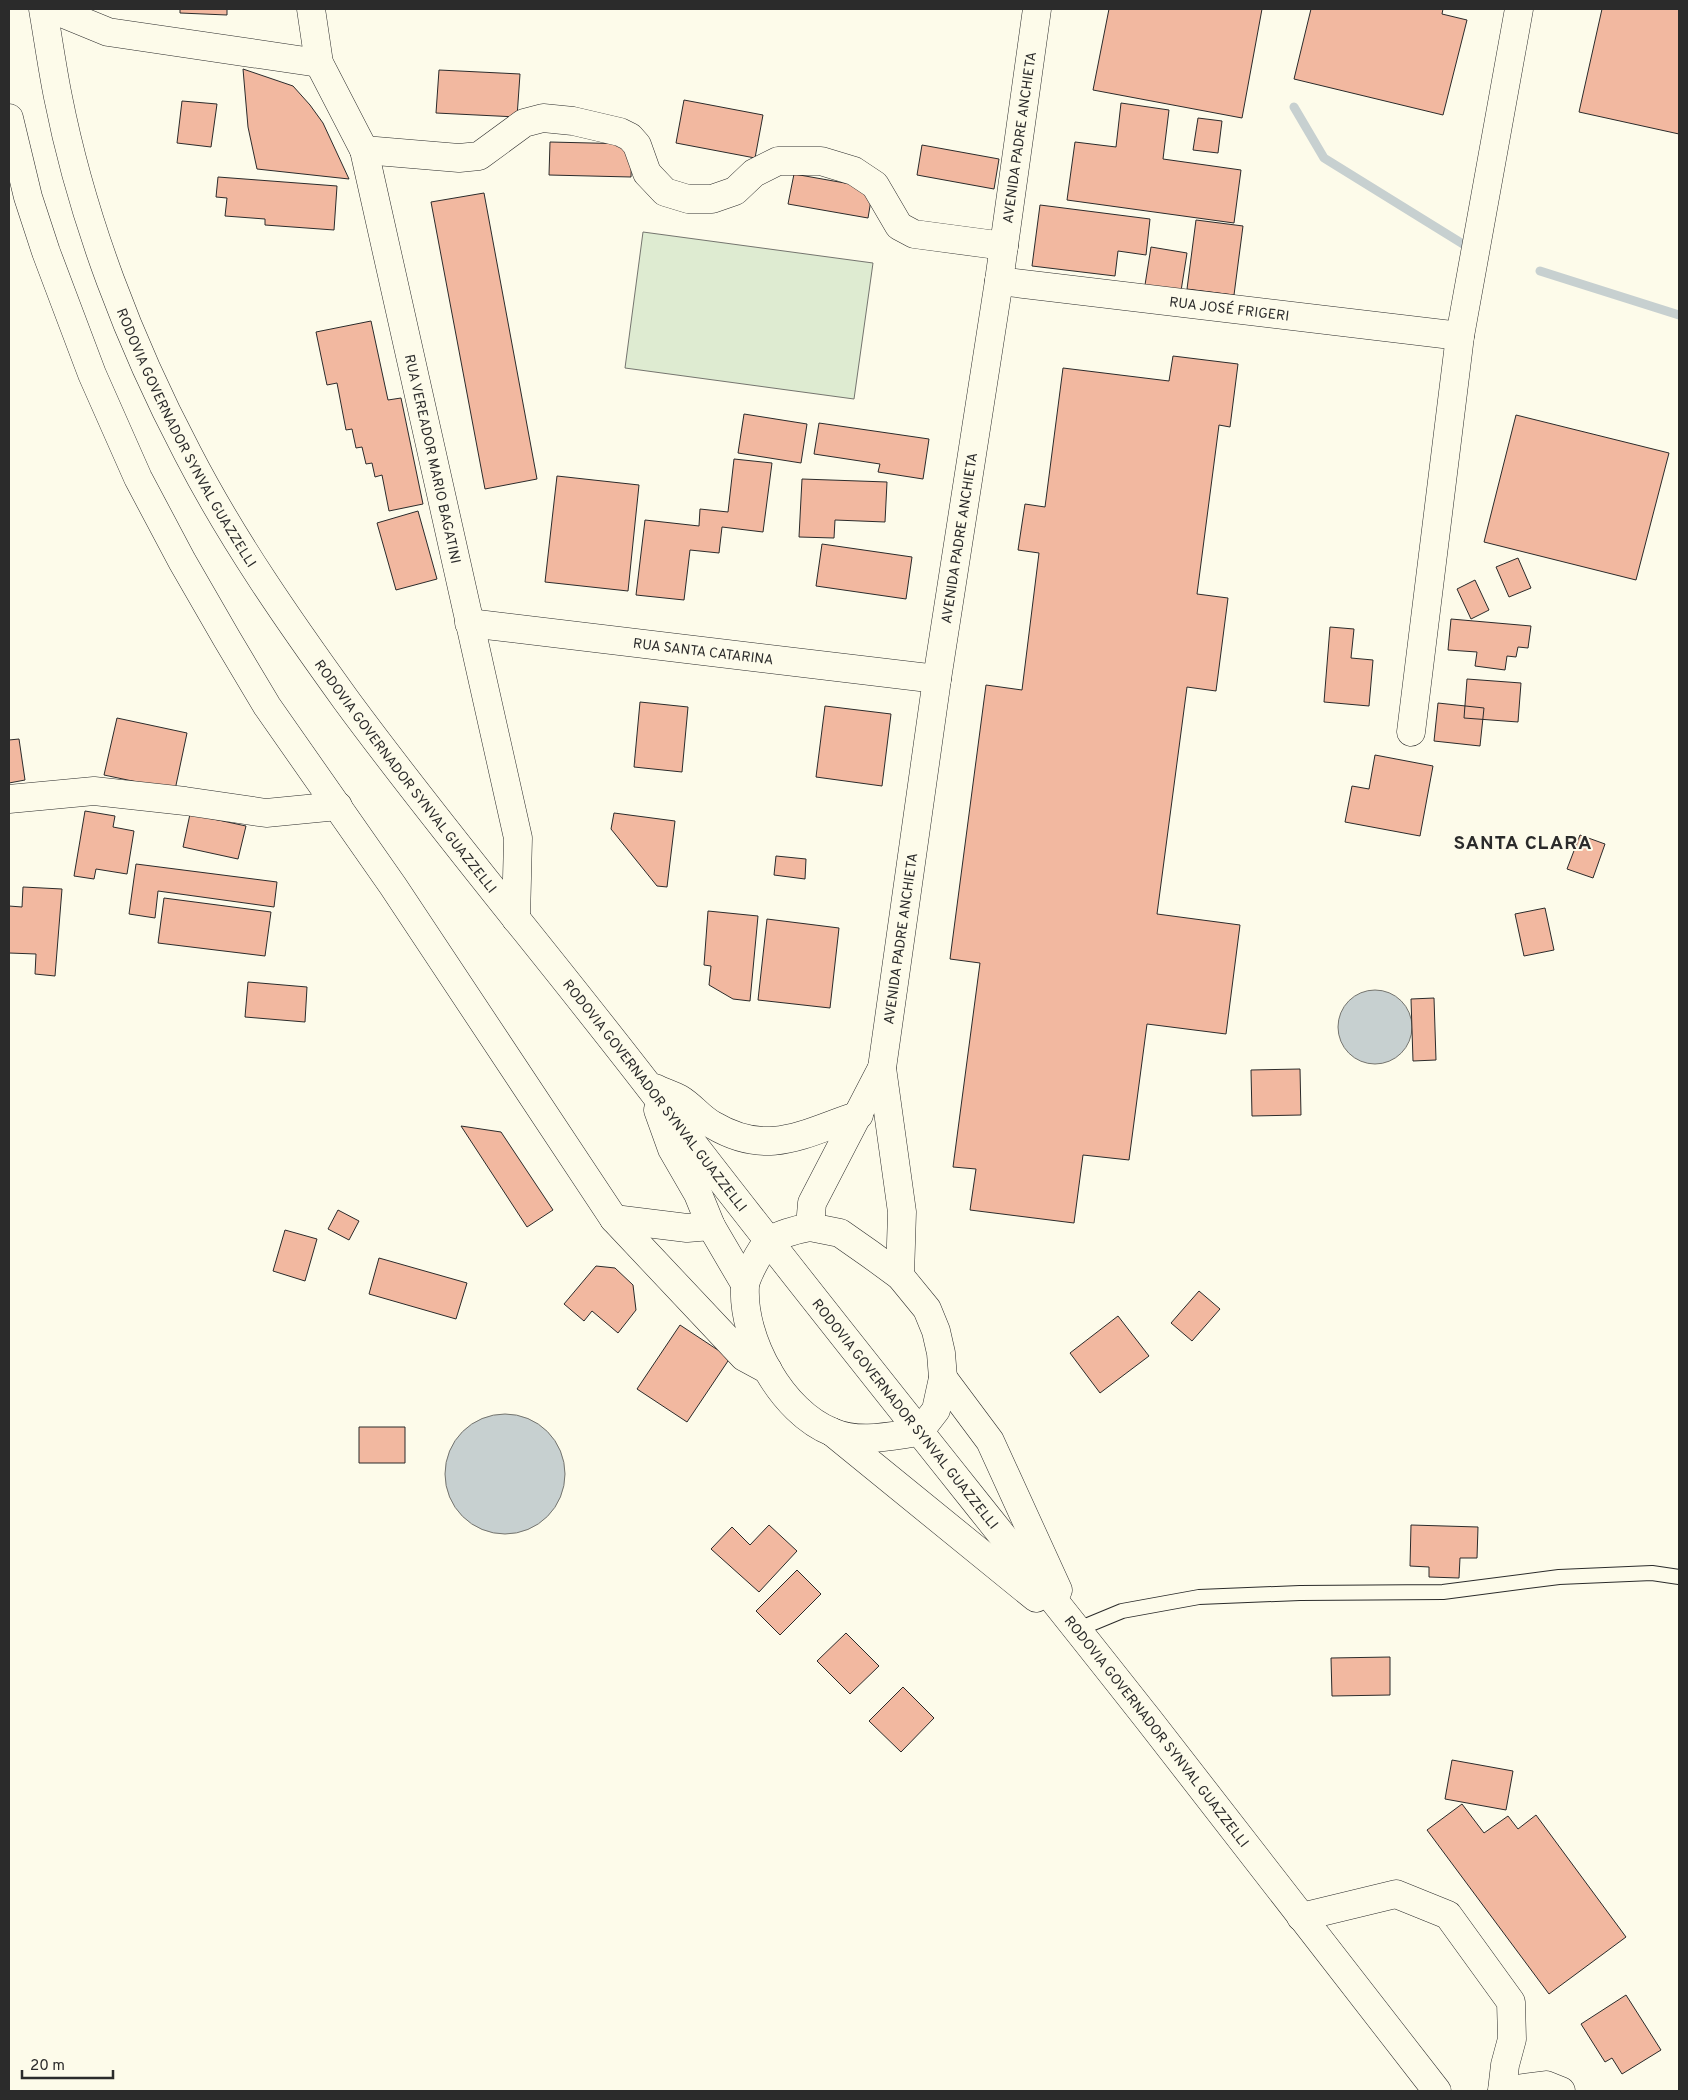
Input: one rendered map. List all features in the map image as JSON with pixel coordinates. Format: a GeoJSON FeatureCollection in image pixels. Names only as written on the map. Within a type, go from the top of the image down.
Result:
{"type":"FeatureCollection","features":[{"type":"Feature","properties":{"kind":"street","name":"RODOVIA GOVERNADOR SYNVAL GUAZZELLI"},"geometry":{"type":"LineString","coordinates":[[43,9],[58,99],[73,161],[108,274],[149,373],[186,452],[242,551],[311,651],[407,783],[648,1086],[1437,2091]]}},
{"type":"Feature","properties":{"kind":"street"},"geometry":{"type":"LineString","coordinates":[[52,9],[108,32],[319,63]]}},
{"type":"Feature","properties":{"kind":"street","name":"RUA VEREADOR MARIO BAGATINI"},"geometry":{"type":"LineString","coordinates":[[311,9],[319,63],[364,150],[518,838],[516,919]]}},
{"type":"Feature","properties":{"kind":"street","name":"AVENIDA PADRE ANCHIETA"},"geometry":{"type":"LineString","coordinates":[[900,1276],[902,1212],[882,1068],[937,679],[999,281],[1037,9]]}},
{"type":"Feature","properties":{"kind":"street"},"geometry":{"type":"LineString","coordinates":[[1411,732],[1460,336],[1519,9]]}},
{"type":"Feature","properties":{"kind":"street"},"geometry":{"type":"LineString","coordinates":[[9,118],[28,197],[46,252],[92,374],[138,478],[182,561],[267,706],[338,806],[614,1218],[744,1357],[768,1370]]}},
{"type":"Feature","properties":{"kind":"street"},"geometry":{"type":"LineString","coordinates":[[364,150],[459,158],[479,156],[524,122],[543,118],[573,121],[620,132],[630,137],[637,145],[647,173],[659,186],[665,192],[688,199],[712,199],[735,191],[754,173],[778,161],[821,161],[854,171],[875,185],[899,226],[914,234],[1004,246]]}},
{"type":"Feature","properties":{"kind":"street","name":"RUA JOSÉ FRIGERI"},"geometry":{"type":"LineString","coordinates":[[999,281],[1460,336]]}},
{"type":"Feature","properties":{"kind":"street","name":"RUA SANTA CATARINA"},"geometry":{"type":"LineString","coordinates":[[469,623],[937,679]]}},
{"type":"Feature","properties":{"kind":"street"},"geometry":{"type":"LineString","coordinates":[[9,799],[94,791],[185,801],[266,813],[338,806]]}},
{"type":"Feature","properties":{"kind":"street","name":"AVENIDA PADRE ANCHIETA"},"geometry":{"type":"LineString","coordinates":[[810,1227],[812,1203],[882,1068]]}},
{"type":"Feature","properties":{"kind":"street"},"geometry":{"type":"LineString","coordinates":[[648,1086],[680,1099],[712,1125],[749,1141],[775,1142],[801,1136],[859,1115]]}},
{"type":"Feature","properties":{"kind":"street"},"geometry":{"type":"LineString","coordinates":[[648,1086],[672,1150],[698,1194],[711,1226],[745,1284],[746,1318],[754,1344],[768,1370],[803,1415],[832,1432],[1076,1630]]}},
{"type":"Feature","properties":{"kind":"street"},"geometry":{"type":"LineString","coordinates":[[614,1218],[687,1228],[711,1226]]}},
{"type":"Feature","properties":{"kind":"street"},"geometry":{"type":"LineString","coordinates":[[745,1284],[768,1241],[794,1230],[810,1227],[840,1233],[900,1276],[927,1310],[936,1331],[941,1353],[943,1378],[936,1410],[919,1432],[861,1440],[832,1432]]}},
{"type":"Feature","properties":{"kind":"street"},"geometry":{"type":"LineString","coordinates":[[943,1378],[990,1442],[1076,1630]]}},
{"type":"Feature","properties":{"kind":"street"},"geometry":{"type":"LineString","coordinates":[[1301,1917],[1396,1894],[1448,1915],[1511,2002],[1512,2039],[1505,2065],[1502,2091],[1546,2085],[1561,2091]]}},
{"type":"Feature","properties":{"kind":"lane"},"geometry":{"type":"LineString","coordinates":[[1076,1630],[1122,1611],[1199,1597],[1300,1593],[1443,1592],[1559,1577],[1652,1572],[1679,1577]]}},
{"type":"Feature","properties":{"kind":"green space"},"geometry":{"type":"Polygon","coordinates":[[[643,232],[873,263],[854,399],[625,368],[643,232]]]}},
{"type":"Feature","properties":{"kind":"shaded area"},"geometry":{"type":"Polygon","coordinates":[[[1375,990],[1389,993],[1401,1001],[1409,1013],[1412,1027],[1409,1041],[1401,1053],[1389,1061],[1375,1064],[1361,1061],[1349,1053],[1341,1041],[1338,1027],[1341,1013],[1349,1001],[1361,993],[1375,990]]]}},
{"type":"Feature","properties":{"kind":"shaded area"},"geometry":{"type":"Polygon","coordinates":[[[505,1414],[528,1418],[548,1431],[561,1451],[565,1474],[561,1497],[548,1517],[528,1530],[505,1534],[482,1530],[462,1517],[449,1497],[445,1474],[449,1451],[462,1431],[482,1418],[505,1414]]]}},
{"type":"Feature","properties":{"kind":"building"},"geometry":{"type":"Polygon","coordinates":[[[180,9],[227,9],[227,15],[180,13],[180,9]]]}},
{"type":"Feature","properties":{"kind":"building"},"geometry":{"type":"Polygon","coordinates":[[[1109,9],[1262,9],[1242,118],[1093,90],[1109,9]]]}},
{"type":"Feature","properties":{"kind":"building"},"geometry":{"type":"Polygon","coordinates":[[[1311,9],[1443,9],[1442,14],[1467,20],[1443,115],[1294,79],[1311,9]]]}},
{"type":"Feature","properties":{"kind":"building"},"geometry":{"type":"Polygon","coordinates":[[[1602,9],[1679,9],[1679,134],[1579,112],[1602,9]]]}},
{"type":"Feature","properties":{"kind":"building"},"geometry":{"type":"Polygon","coordinates":[[[243,69],[293,86],[323,123],[349,179],[257,169],[248,127],[243,69]]]}},
{"type":"Feature","properties":{"kind":"building"},"geometry":{"type":"Polygon","coordinates":[[[439,70],[520,74],[517,117],[436,113],[439,70]]]}},
{"type":"Feature","properties":{"kind":"building"},"geometry":{"type":"Polygon","coordinates":[[[684,100],[763,115],[755,158],[676,143],[684,100]]]}},
{"type":"Feature","properties":{"kind":"building"},"geometry":{"type":"Polygon","coordinates":[[[182,101],[217,104],[211,147],[177,143],[182,101]]]}},
{"type":"Feature","properties":{"kind":"building"},"geometry":{"type":"Polygon","coordinates":[[[1121,103],[1169,110],[1163,159],[1241,170],[1234,223],[1067,200],[1075,142],[1116,147],[1121,103]]]}},
{"type":"Feature","properties":{"kind":"building"},"geometry":{"type":"Polygon","coordinates":[[[1198,118],[1222,121],[1218,153],[1193,150],[1198,118]]]}},
{"type":"Feature","properties":{"kind":"building"},"geometry":{"type":"Polygon","coordinates":[[[550,142],[632,144],[631,177],[549,175],[550,142]]]}},
{"type":"Feature","properties":{"kind":"building"},"geometry":{"type":"Polygon","coordinates":[[[922,145],[999,159],[994,189],[917,175],[922,145]]]}},
{"type":"Feature","properties":{"kind":"building"},"geometry":{"type":"Polygon","coordinates":[[[794,174],[873,188],[868,218],[788,204],[794,174]]]}},
{"type":"Feature","properties":{"kind":"building"},"geometry":{"type":"Polygon","coordinates":[[[218,177],[337,186],[334,230],[265,225],[265,219],[225,216],[227,198],[216,197],[218,177]]]}},
{"type":"Feature","properties":{"kind":"building"},"geometry":{"type":"Polygon","coordinates":[[[484,193],[537,479],[485,489],[431,202],[484,193]]]}},
{"type":"Feature","properties":{"kind":"building"},"geometry":{"type":"Polygon","coordinates":[[[1040,205],[1150,219],[1146,255],[1118,251],[1115,276],[1032,266],[1040,205]]]}},
{"type":"Feature","properties":{"kind":"building"},"geometry":{"type":"Polygon","coordinates":[[[1196,220],[1243,226],[1234,295],[1187,289],[1196,220]]]}},
{"type":"Feature","properties":{"kind":"building"},"geometry":{"type":"Polygon","coordinates":[[[1151,247],[1187,253],[1181,291],[1145,285],[1151,247]]]}},
{"type":"Feature","properties":{"kind":"building"},"geometry":{"type":"Polygon","coordinates":[[[371,321],[388,400],[401,398],[423,504],[389,511],[382,475],[375,477],[372,463],[366,464],[362,447],[356,448],[352,429],[346,430],[337,383],[327,385],[316,332],[371,321]]]}},
{"type":"Feature","properties":{"kind":"building"},"geometry":{"type":"Polygon","coordinates":[[[1173,356],[1238,364],[1230,427],[1219,425],[1197,594],[1228,598],[1216,691],[1187,687],[1157,914],[1240,925],[1226,1034],[1147,1024],[1129,1160],[1083,1155],[1074,1223],[970,1210],[976,1169],[953,1167],[980,963],[950,959],[986,685],[1022,690],[1039,553],[1018,550],[1025,504],[1045,507],[1063,368],[1169,381],[1173,356]]]}},
{"type":"Feature","properties":{"kind":"building"},"geometry":{"type":"Polygon","coordinates":[[[744,414],[807,424],[801,463],[738,453],[744,414]]]}},
{"type":"Feature","properties":{"kind":"building"},"geometry":{"type":"Polygon","coordinates":[[[1516,415],[1669,453],[1636,580],[1484,542],[1516,415]]]}},
{"type":"Feature","properties":{"kind":"building"},"geometry":{"type":"Polygon","coordinates":[[[819,423],[929,439],[923,479],[878,472],[880,464],[814,454],[819,423]]]}},
{"type":"Feature","properties":{"kind":"building"},"geometry":{"type":"Polygon","coordinates":[[[734,459],[772,463],[763,532],[722,527],[719,553],[690,550],[684,600],[636,595],[645,520],[699,526],[700,509],[728,512],[734,459]]]}},
{"type":"Feature","properties":{"kind":"building"},"geometry":{"type":"Polygon","coordinates":[[[557,476],[639,485],[628,591],[545,582],[557,476]]]}},
{"type":"Feature","properties":{"kind":"building"},"geometry":{"type":"Polygon","coordinates":[[[802,479],[887,482],[885,522],[835,520],[834,538],[799,537],[802,479]]]}},
{"type":"Feature","properties":{"kind":"building"},"geometry":{"type":"Polygon","coordinates":[[[418,511],[437,579],[396,590],[377,523],[418,511]]]}},
{"type":"Feature","properties":{"kind":"building"},"geometry":{"type":"Polygon","coordinates":[[[822,544],[912,557],[906,599],[816,586],[822,544]]]}},
{"type":"Feature","properties":{"kind":"building"},"geometry":{"type":"Polygon","coordinates":[[[1518,558],[1531,588],[1509,597],[1496,567],[1518,558]]]}},
{"type":"Feature","properties":{"kind":"building"},"geometry":{"type":"Polygon","coordinates":[[[1475,580],[1489,610],[1471,619],[1457,589],[1475,580]]]}},
{"type":"Feature","properties":{"kind":"building"},"geometry":{"type":"Polygon","coordinates":[[[1451,619],[1531,626],[1528,648],[1518,647],[1516,657],[1507,656],[1505,670],[1475,666],[1477,652],[1448,650],[1451,619]]]}},
{"type":"Feature","properties":{"kind":"building"},"geometry":{"type":"Polygon","coordinates":[[[1330,627],[1354,629],[1351,658],[1373,660],[1369,706],[1324,702],[1330,627]]]}},
{"type":"Feature","properties":{"kind":"building"},"geometry":{"type":"Polygon","coordinates":[[[1467,679],[1521,683],[1518,722],[1464,718],[1467,679]]]}},
{"type":"Feature","properties":{"kind":"building"},"geometry":{"type":"Polygon","coordinates":[[[640,702],[688,707],[682,772],[634,767],[640,702]]]}},
{"type":"Feature","properties":{"kind":"building"},"geometry":{"type":"Polygon","coordinates":[[[1438,703],[1484,708],[1480,746],[1434,741],[1438,703]]]}},
{"type":"Feature","properties":{"kind":"building"},"geometry":{"type":"Polygon","coordinates":[[[825,706],[891,714],[882,786],[816,777],[825,706]]]}},
{"type":"Feature","properties":{"kind":"building"},"geometry":{"type":"Polygon","coordinates":[[[117,718],[187,733],[175,790],[104,775],[117,718]]]}},
{"type":"Feature","properties":{"kind":"building"},"geometry":{"type":"Polygon","coordinates":[[[19,739],[25,780],[9,783],[9,740],[19,739]]]}},
{"type":"Feature","properties":{"kind":"building"},"geometry":{"type":"Polygon","coordinates":[[[1375,755],[1433,766],[1420,836],[1345,822],[1352,786],[1369,789],[1375,755]]]}},
{"type":"Feature","properties":{"kind":"building"},"geometry":{"type":"Polygon","coordinates":[[[85,811],[115,816],[113,827],[134,831],[127,874],[96,869],[94,879],[74,876],[85,811]]]}},
{"type":"Feature","properties":{"kind":"building"},"geometry":{"type":"Polygon","coordinates":[[[614,813],[675,821],[667,887],[657,886],[611,829],[614,813]]]}},
{"type":"Feature","properties":{"kind":"building"},"geometry":{"type":"Polygon","coordinates":[[[190,814],[246,826],[238,859],[183,847],[190,814]]]}},
{"type":"Feature","properties":{"kind":"building"},"geometry":{"type":"Polygon","coordinates":[[[1580,835],[1605,844],[1593,878],[1567,869],[1580,835]]]}},
{"type":"Feature","properties":{"kind":"building"},"geometry":{"type":"Polygon","coordinates":[[[776,856],[806,859],[805,879],[774,875],[776,856]]]}},
{"type":"Feature","properties":{"kind":"building"},"geometry":{"type":"Polygon","coordinates":[[[136,864],[277,882],[274,907],[158,891],[155,918],[129,914],[136,864]]]}},
{"type":"Feature","properties":{"kind":"building"},"geometry":{"type":"Polygon","coordinates":[[[23,887],[62,889],[55,976],[35,974],[36,954],[9,953],[9,906],[22,907],[23,887]]]}},
{"type":"Feature","properties":{"kind":"building"},"geometry":{"type":"Polygon","coordinates":[[[164,898],[271,912],[265,956],[158,943],[164,898]]]}},
{"type":"Feature","properties":{"kind":"building"},"geometry":{"type":"Polygon","coordinates":[[[1545,908],[1554,950],[1524,956],[1515,914],[1545,908]]]}},
{"type":"Feature","properties":{"kind":"building"},"geometry":{"type":"Polygon","coordinates":[[[708,911],[758,916],[750,1001],[733,999],[709,985],[711,966],[704,965],[708,911]]]}},
{"type":"Feature","properties":{"kind":"building"},"geometry":{"type":"Polygon","coordinates":[[[767,919],[839,928],[830,1008],[758,1000],[767,919]]]}},
{"type":"Feature","properties":{"kind":"building"},"geometry":{"type":"Polygon","coordinates":[[[248,982],[307,987],[305,1022],[245,1017],[248,982]]]}},
{"type":"Feature","properties":{"kind":"building"},"geometry":{"type":"Polygon","coordinates":[[[1434,998],[1436,1060],[1413,1061],[1411,999],[1434,998]]]}},
{"type":"Feature","properties":{"kind":"building"},"geometry":{"type":"Polygon","coordinates":[[[1300,1069],[1301,1115],[1252,1116],[1251,1070],[1300,1069]]]}},
{"type":"Feature","properties":{"kind":"building"},"geometry":{"type":"Polygon","coordinates":[[[461,1126],[501,1132],[553,1210],[527,1227],[461,1126]]]}},
{"type":"Feature","properties":{"kind":"building"},"geometry":{"type":"Polygon","coordinates":[[[338,1210],[359,1221],[349,1240],[328,1229],[338,1210]]]}},
{"type":"Feature","properties":{"kind":"building"},"geometry":{"type":"Polygon","coordinates":[[[285,1230],[317,1239],[305,1281],[273,1271],[285,1230]]]}},
{"type":"Feature","properties":{"kind":"building"},"geometry":{"type":"Polygon","coordinates":[[[379,1258],[467,1283],[456,1319],[369,1294],[379,1258]]]}},
{"type":"Feature","properties":{"kind":"building"},"geometry":{"type":"Polygon","coordinates":[[[596,1266],[615,1268],[633,1285],[636,1310],[618,1333],[592,1311],[584,1321],[564,1304],[596,1266]]]}},
{"type":"Feature","properties":{"kind":"building"},"geometry":{"type":"Polygon","coordinates":[[[1199,1291],[1220,1309],[1192,1341],[1171,1323],[1199,1291]]]}},
{"type":"Feature","properties":{"kind":"building"},"geometry":{"type":"Polygon","coordinates":[[[1118,1316],[1149,1356],[1100,1393],[1070,1353],[1118,1316]]]}},
{"type":"Feature","properties":{"kind":"building"},"geometry":{"type":"Polygon","coordinates":[[[680,1325],[730,1358],[687,1422],[637,1389],[680,1325]]]}},
{"type":"Feature","properties":{"kind":"building"},"geometry":{"type":"Polygon","coordinates":[[[359,1427],[405,1427],[405,1463],[359,1463],[359,1427]]]}},
{"type":"Feature","properties":{"kind":"building"},"geometry":{"type":"Polygon","coordinates":[[[769,1525],[797,1551],[759,1592],[711,1549],[732,1527],[750,1545],[769,1525]]]}},
{"type":"Feature","properties":{"kind":"building"},"geometry":{"type":"Polygon","coordinates":[[[1411,1525],[1478,1527],[1477,1558],[1460,1558],[1459,1578],[1429,1577],[1429,1567],[1410,1566],[1411,1525]]]}},
{"type":"Feature","properties":{"kind":"building"},"geometry":{"type":"Polygon","coordinates":[[[797,1570],[821,1594],[780,1635],[756,1611],[797,1570]]]}},
{"type":"Feature","properties":{"kind":"building"},"geometry":{"type":"Polygon","coordinates":[[[846,1633],[879,1666],[850,1694],[817,1661],[846,1633]]]}},
{"type":"Feature","properties":{"kind":"building"},"geometry":{"type":"Polygon","coordinates":[[[1390,1657],[1390,1695],[1332,1696],[1331,1658],[1390,1657]]]}},
{"type":"Feature","properties":{"kind":"building"},"geometry":{"type":"Polygon","coordinates":[[[903,1687],[934,1718],[901,1752],[869,1721],[903,1687]]]}},
{"type":"Feature","properties":{"kind":"building"},"geometry":{"type":"Polygon","coordinates":[[[1452,1760],[1513,1771],[1506,1810],[1445,1799],[1452,1760]]]}},
{"type":"Feature","properties":{"kind":"building"},"geometry":{"type":"Polygon","coordinates":[[[1462,1804],[1484,1833],[1508,1816],[1518,1829],[1536,1815],[1626,1937],[1549,1994],[1427,1830],[1462,1804]]]}},
{"type":"Feature","properties":{"kind":"building"},"geometry":{"type":"Polygon","coordinates":[[[1626,1995],[1661,2050],[1622,2074],[1612,2058],[1605,2062],[1581,2024],[1626,1995]]]}},
{"type":"Feature","properties":{"kind":"waterway"},"geometry":{"type":"LineString","coordinates":[[1294,107],[1324,158],[1471,249]]}},
{"type":"Feature","properties":{"kind":"waterway"},"geometry":{"type":"LineString","coordinates":[[1540,271],[1679,315]]}},
{"type":"Feature","properties":{"kind":"district","name":"SANTA CLARA"},"geometry":{"type":"Point","coordinates":[1523,842]}}]}
